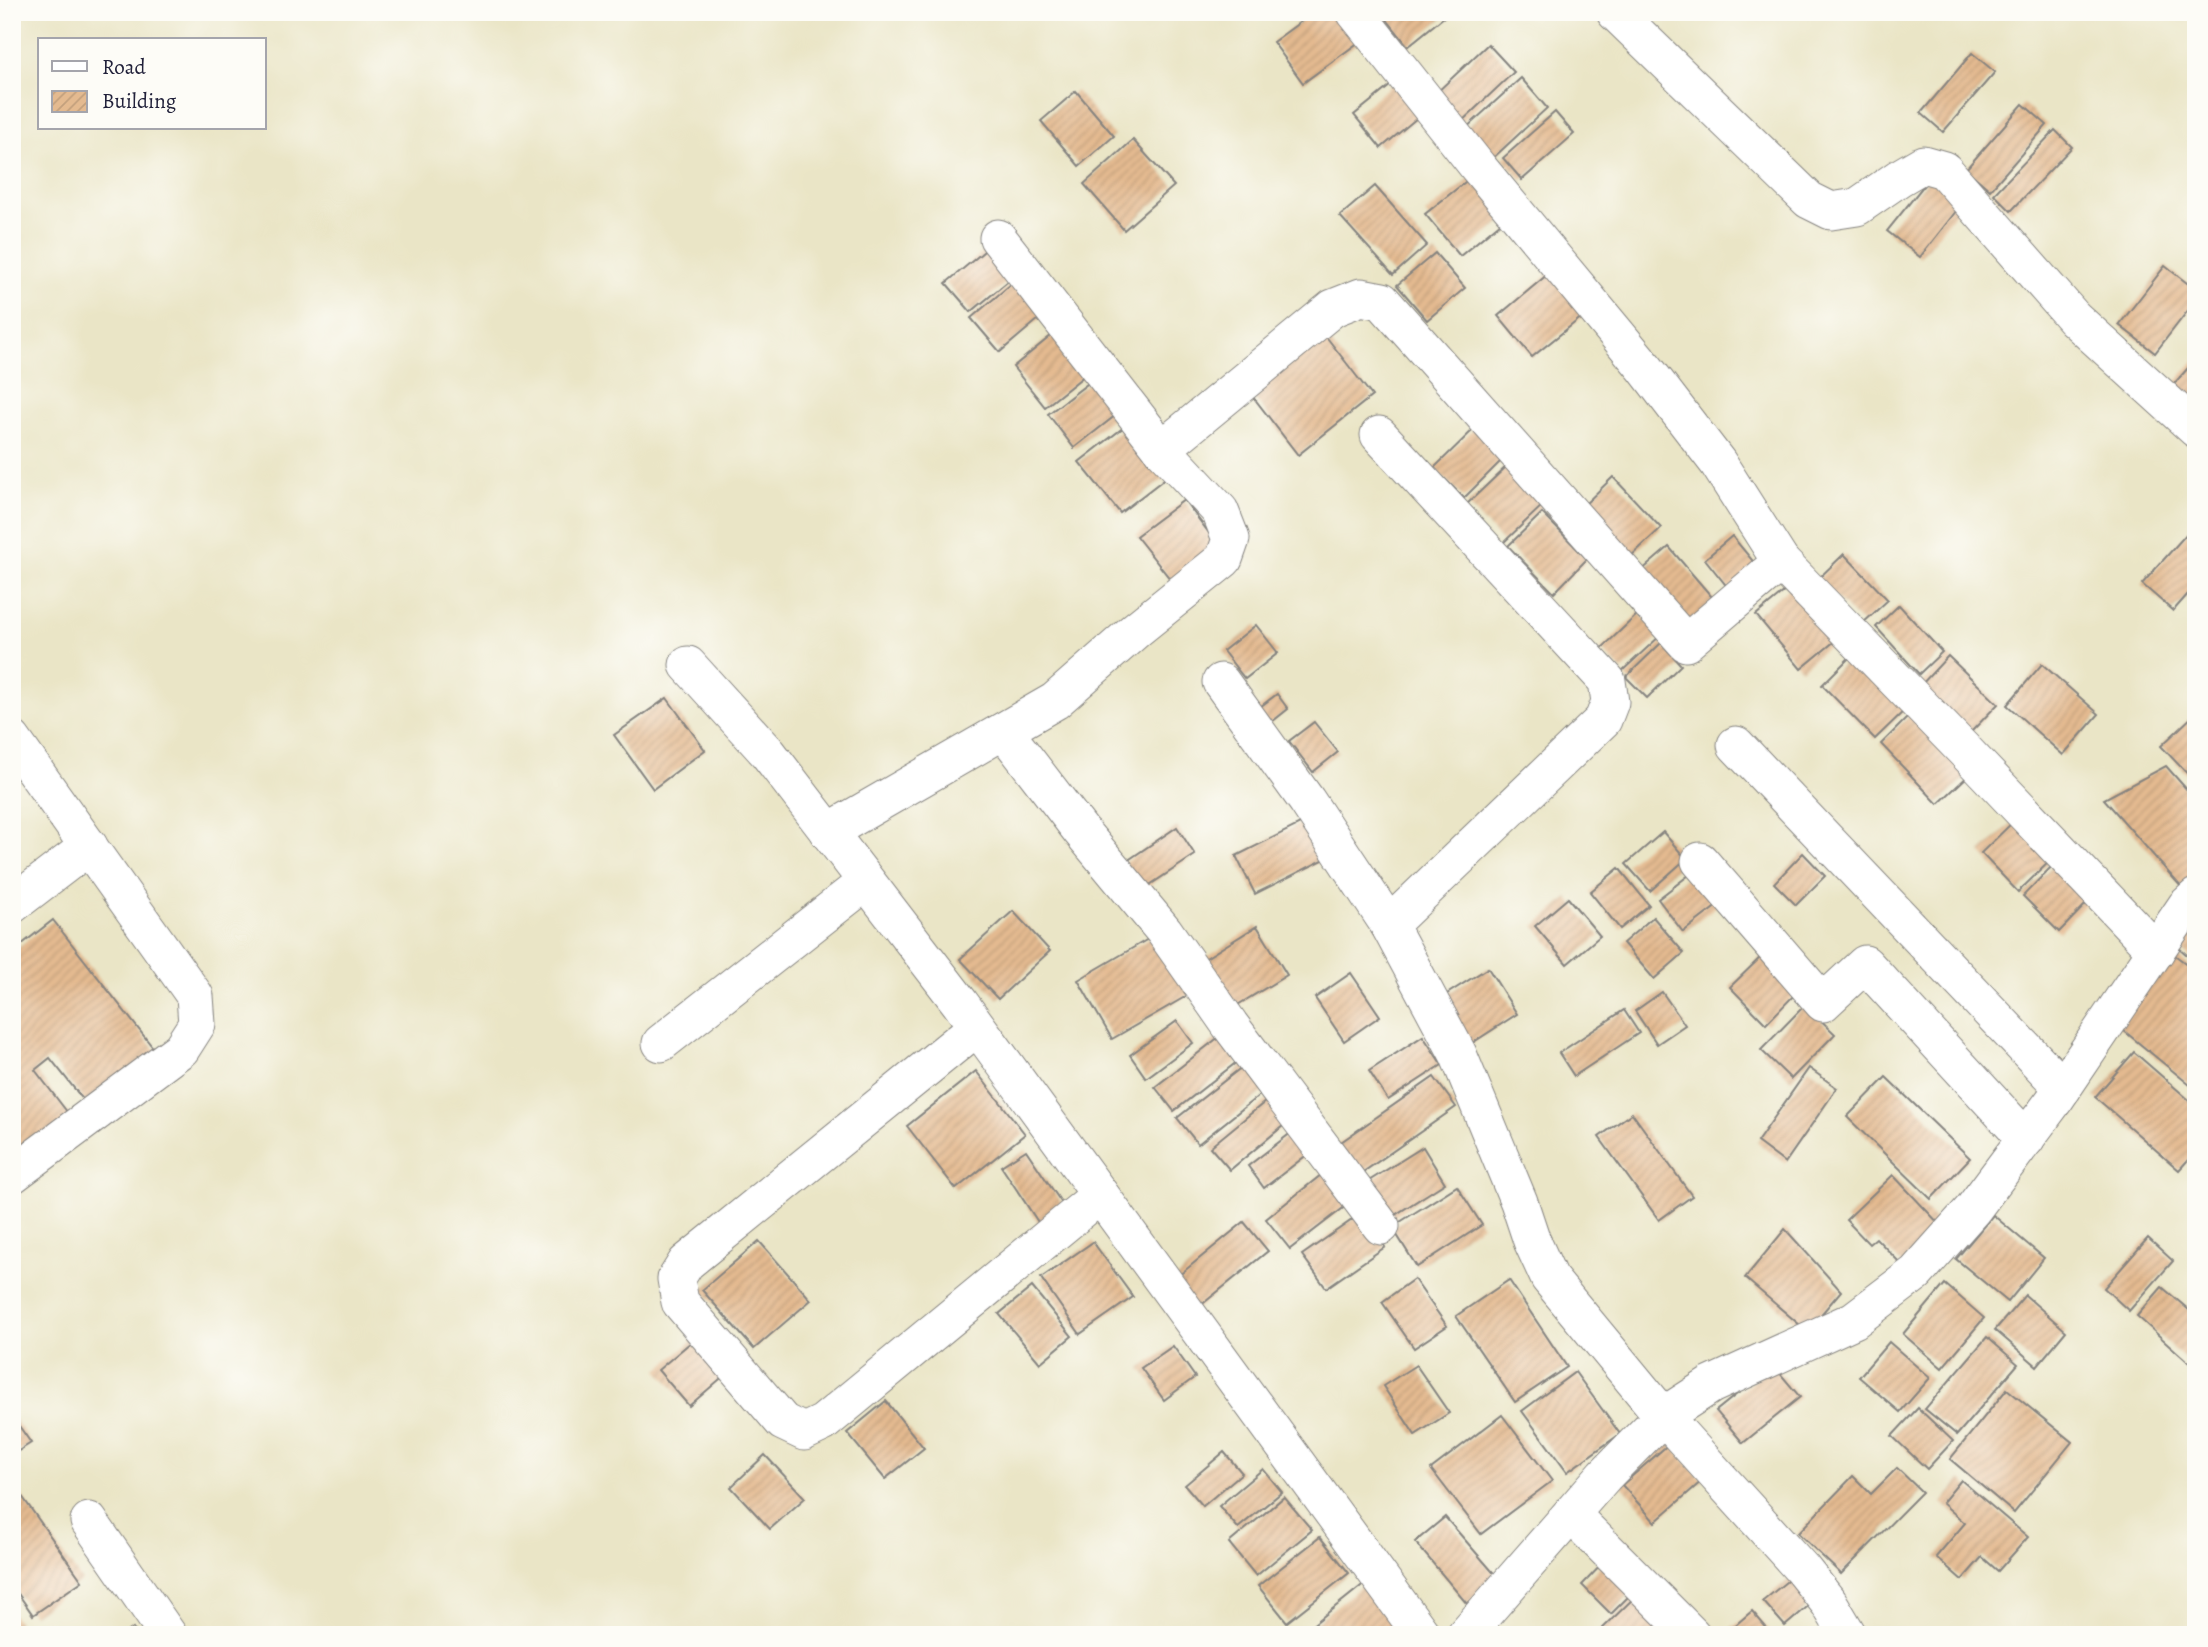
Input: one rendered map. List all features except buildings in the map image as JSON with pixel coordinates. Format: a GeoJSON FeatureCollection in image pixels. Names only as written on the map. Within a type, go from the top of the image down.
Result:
{"type":"FeatureCollection","features":[{"type":"Feature","properties":{"kind":"street"},"geometry":{"type":"LineString","coordinates":[[1355,12],[1478,167],[1645,368],[1718,463],[1781,562],[2155,951]]}},
{"type":"Feature","properties":{"kind":"street"},"geometry":{"type":"LineString","coordinates":[[1615,12],[1809,200],[1831,211],[1857,208],[1923,164],[1944,170],[2074,318],[2196,429]]}},
{"type":"Feature","properties":{"kind":"street"},"geometry":{"type":"LineString","coordinates":[[828,832],[1055,701],[1137,629],[1224,559],[1231,539],[1220,511],[1162,449],[999,238]]}},
{"type":"Feature","properties":{"kind":"street"},"geometry":{"type":"LineString","coordinates":[[1162,449],[1333,308],[1361,297],[1382,301],[1686,643],[1781,562]]}},
{"type":"Feature","properties":{"kind":"street"},"geometry":{"type":"LineString","coordinates":[[1379,435],[1607,681],[1610,702],[1603,720],[1389,925]]}},
{"type":"Feature","properties":{"kind":"street"},"geometry":{"type":"LineString","coordinates":[[688,664],[768,753],[977,1027],[1422,1635]]}},
{"type":"Feature","properties":{"kind":"street"},"geometry":{"type":"LineString","coordinates":[[1221,682],[1307,801],[1389,925],[1458,1054],[1549,1278],[1663,1416],[1802,1569],[1829,1603],[1848,1635]]}},
{"type":"Feature","properties":{"kind":"street"},"geometry":{"type":"LineString","coordinates":[[1004,731],[1081,831],[1164,931],[1381,1226]]}},
{"type":"Feature","properties":{"kind":"street"},"geometry":{"type":"LineString","coordinates":[[12,739],[195,996],[197,1024],[181,1049],[12,1175]]}},
{"type":"Feature","properties":{"kind":"street"},"geometry":{"type":"LineString","coordinates":[[1736,745],[2063,1088]]}},
{"type":"Feature","properties":{"kind":"street"},"geometry":{"type":"LineString","coordinates":[[12,905],[89,846]]}},
{"type":"Feature","properties":{"kind":"street"},"geometry":{"type":"LineString","coordinates":[[1700,861],[1823,1003],[1865,964],[2025,1139]]}},
{"type":"Feature","properties":{"kind":"street"},"geometry":{"type":"LineString","coordinates":[[661,1043],[866,882]]}},
{"type":"Feature","properties":{"kind":"street"},"geometry":{"type":"LineString","coordinates":[[1465,1635],[1571,1514],[1663,1416],[1711,1385],[1854,1320],[1916,1273],[1973,1209],[2063,1088],[2186,906],[2196,897]]}},
{"type":"Feature","properties":{"kind":"street"},"geometry":{"type":"LineString","coordinates":[[977,1027],[687,1263],[676,1279],[680,1302],[783,1422],[804,1432],[823,1423],[1100,1195]]}},
{"type":"Feature","properties":{"kind":"street"},"geometry":{"type":"LineString","coordinates":[[1571,1514],[1692,1635]]}},
{"type":"Feature","properties":{"kind":"street"},"geometry":{"type":"LineString","coordinates":[[89,1521],[167,1635]]}}]}
